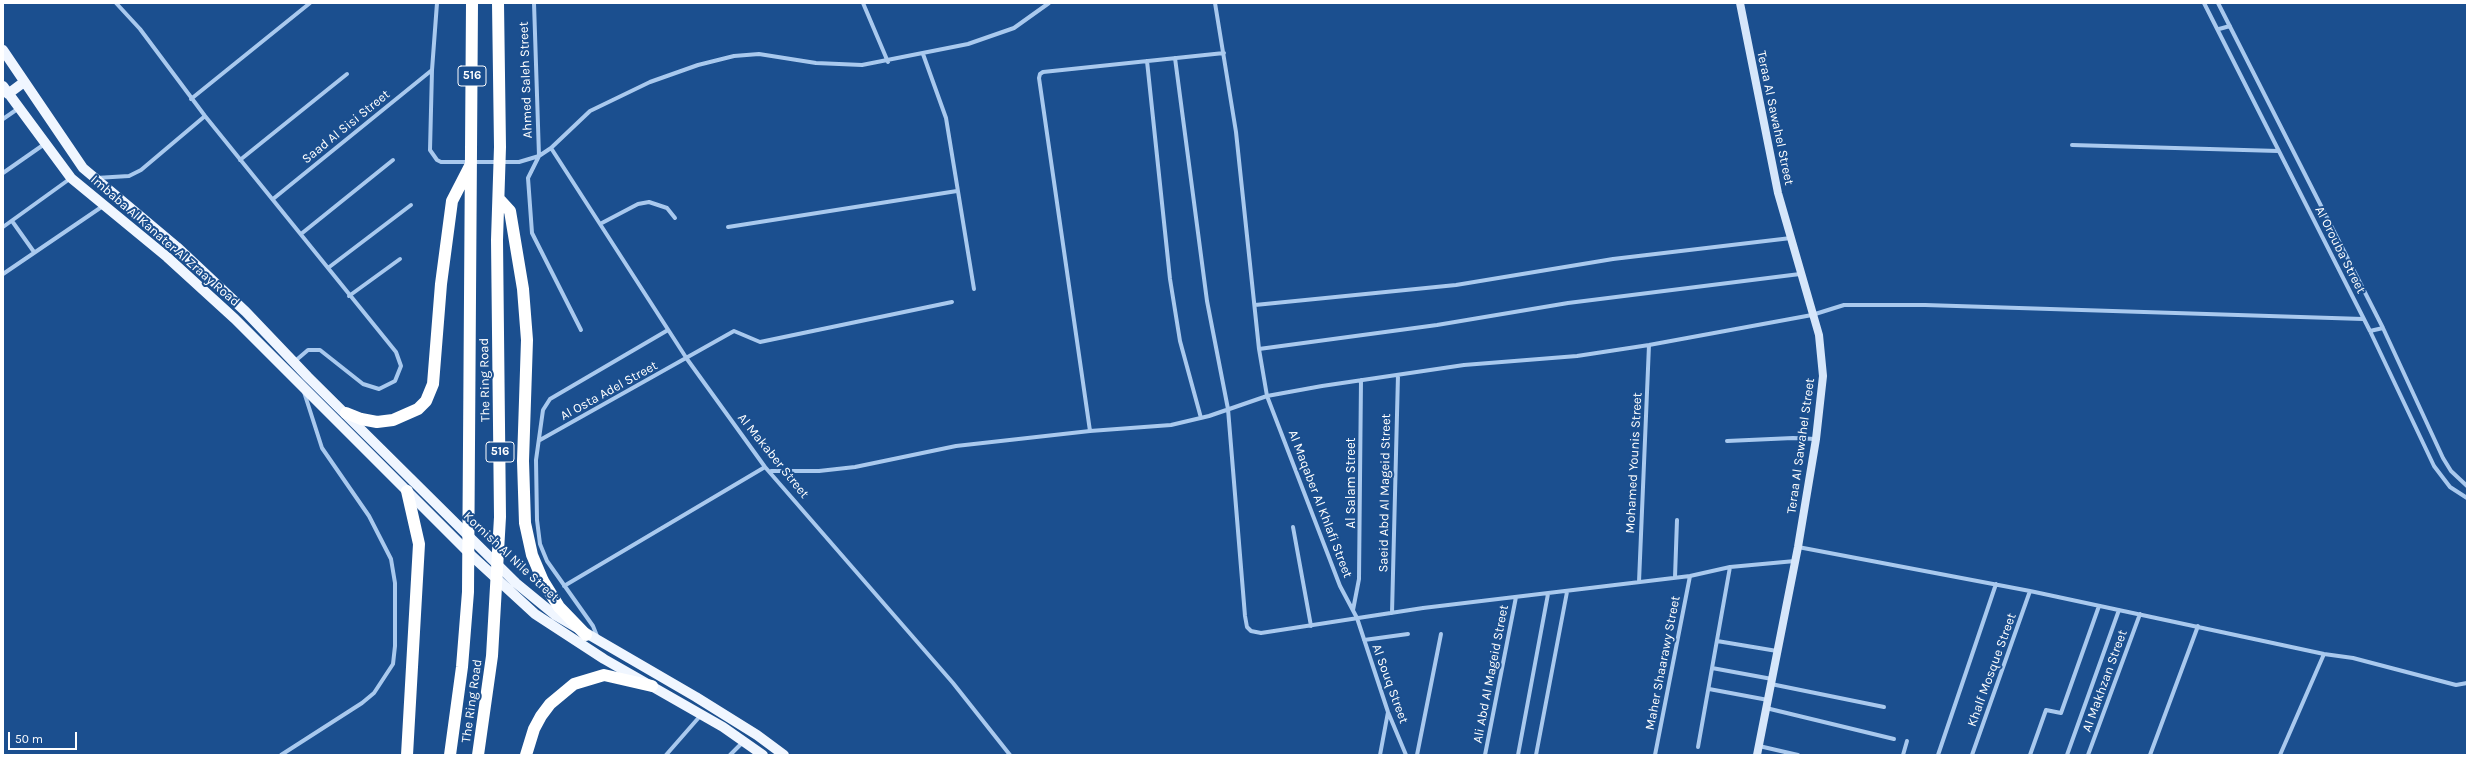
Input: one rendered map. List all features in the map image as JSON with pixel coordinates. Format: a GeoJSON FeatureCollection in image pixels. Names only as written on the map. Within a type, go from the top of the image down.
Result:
{"type":"FeatureCollection","features":[{"type":"Feature","properties":{"kind":"highway","name":"The Ring Road"},"geometry":{"type":"LineString","coordinates":[[450,755],[462,667],[468,592],[472,3]]}},
{"type":"Feature","properties":{"kind":"highway","name":"The Ring Road"},"geometry":{"type":"LineString","coordinates":[[478,755],[492,656],[498,586],[500,517],[500,147],[498,3]]}},
{"type":"Feature","properties":{"kind":"highway"},"geometry":{"type":"LineString","coordinates":[[346,413],[361,419],[377,422],[393,420],[418,409],[426,401],[433,384],[441,284],[452,201],[471,165]]}},
{"type":"Feature","properties":{"kind":"highway"},"geometry":{"type":"LineString","coordinates":[[499,199],[510,211],[523,289],[527,340],[523,461],[525,523],[532,555],[543,581],[559,606],[586,635]]}},
{"type":"Feature","properties":{"kind":"highway"},"geometry":{"type":"LineString","coordinates":[[407,491],[419,544],[407,755]]}},
{"type":"Feature","properties":{"kind":"highway"},"geometry":{"type":"LineString","coordinates":[[526,755],[534,729],[550,704],[574,684],[589,678],[604,676],[652,686]]}},
{"type":"Feature","properties":{"kind":"main road","name":"Teraa Al Sawahel Street"},"geometry":{"type":"LineString","coordinates":[[1740,3],[1767,146],[1778,193],[1792,238],[1800,274],[1820,342],[1823,376],[1816,439],[1798,547],[1758,755]]}},
{"type":"Feature","properties":{"kind":"main road","name":"Imbaba Al Kanater Al Zraay Road"},"geometry":{"type":"LineString","coordinates":[[3,50],[84,168],[177,247],[246,312],[346,413]]}},
{"type":"Feature","properties":{"kind":"main road"},"geometry":{"type":"LineString","coordinates":[[6,90],[24,82]]}},
{"type":"Feature","properties":{"kind":"main road","name":"Imbaba Al Kanater Al Zraay Road"},"geometry":{"type":"LineString","coordinates":[[6,90],[71,178],[102,206],[167,257],[235,319],[303,389],[407,491]]}},
{"type":"Feature","properties":{"kind":"main road","name":"Kornish Al Nile Street"},"geometry":{"type":"LineString","coordinates":[[346,413],[516,583],[555,616],[703,702],[757,735],[784,755]]}},
{"type":"Feature","properties":{"kind":"main road","name":"Kornish Al Nile Street"},"geometry":{"type":"LineString","coordinates":[[407,491],[535,614],[604,659],[701,714],[763,755]]}},
{"type":"Feature","properties":{"kind":"street"},"geometry":{"type":"LineString","coordinates":[[116,3],[140,29],[205,116],[400,358],[401,366],[395,381],[379,389],[370,388],[326,353],[317,349],[306,351],[294,362]]}},
{"type":"Feature","properties":{"kind":"street"},"geometry":{"type":"LineString","coordinates":[[192,99],[310,3]]}},
{"type":"Feature","properties":{"kind":"street"},"geometry":{"type":"LineString","coordinates":[[437,3],[432,70],[430,150],[437,160],[441,162],[519,162],[539,156],[551,148],[590,111],[609,100],[698,64],[734,56],[758,54],[840,65],[888,62],[968,44],[1014,28],[1049,3]]}},
{"type":"Feature","properties":{"kind":"street","name":"Ahmed Saleh Street"},"geometry":{"type":"LineString","coordinates":[[534,3],[539,156]]}},
{"type":"Feature","properties":{"kind":"street"},"geometry":{"type":"LineString","coordinates":[[863,3],[888,62]]}},
{"type":"Feature","properties":{"kind":"street","name":"Al Maqaber Al Khlafi Street"},"geometry":{"type":"LineString","coordinates":[[1216,3],[1236,132],[1259,349],[1267,396],[1340,586],[1357,618]]}},
{"type":"Feature","properties":{"kind":"street","name":"Al Orouba Street"},"geometry":{"type":"LineString","coordinates":[[2204,3],[2219,29],[2278,150],[2363,320],[2370,331],[2434,466],[2450,487],[2467,498]]}},
{"type":"Feature","properties":{"kind":"street","name":"Al Orouba Street"},"geometry":{"type":"LineString","coordinates":[[2218,3],[2383,328],[2443,458],[2451,471],[2467,486]]}},
{"type":"Feature","properties":{"kind":"street"},"geometry":{"type":"LineString","coordinates":[[2219,29],[2230,26]]}},
{"type":"Feature","properties":{"kind":"street"},"geometry":{"type":"LineString","coordinates":[[1090,431],[1039,78],[1043,72],[1224,53]]}},
{"type":"Feature","properties":{"kind":"street"},"geometry":{"type":"LineString","coordinates":[[923,54],[946,118],[974,289]]}},
{"type":"Feature","properties":{"kind":"street"},"geometry":{"type":"LineString","coordinates":[[1175,58],[1207,301],[1228,409],[1247,627],[1251,631],[1261,633],[1392,613],[1690,576],[1730,567],[1795,561]]}},
{"type":"Feature","properties":{"kind":"street"},"geometry":{"type":"LineString","coordinates":[[1146,61],[1170,279],[1180,341],[1201,418]]}},
{"type":"Feature","properties":{"kind":"street","name":"Saad Al Sisi Street"},"geometry":{"type":"LineString","coordinates":[[273,199],[432,70]]}},
{"type":"Feature","properties":{"kind":"street"},"geometry":{"type":"LineString","coordinates":[[240,160],[347,74]]}},
{"type":"Feature","properties":{"kind":"street"},"geometry":{"type":"LineString","coordinates":[[3,119],[19,108]]}},
{"type":"Feature","properties":{"kind":"street"},"geometry":{"type":"LineString","coordinates":[[95,178],[129,176],[141,170],[205,116]]}},
{"type":"Feature","properties":{"kind":"street"},"geometry":{"type":"LineString","coordinates":[[3,173],[46,143]]}},
{"type":"Feature","properties":{"kind":"street"},"geometry":{"type":"LineString","coordinates":[[2072,145],[2278,150]]}},
{"type":"Feature","properties":{"kind":"street","name":"Al Makaber Street"},"geometry":{"type":"LineString","coordinates":[[551,148],[687,359],[765,467],[771,471],[953,682],[1010,755]]}},
{"type":"Feature","properties":{"kind":"street"},"geometry":{"type":"LineString","coordinates":[[539,156],[528,178],[532,232],[580,330]]}},
{"type":"Feature","properties":{"kind":"street"},"geometry":{"type":"LineString","coordinates":[[301,234],[393,160]]}},
{"type":"Feature","properties":{"kind":"street"},"geometry":{"type":"LineString","coordinates":[[3,227],[71,178]]}},
{"type":"Feature","properties":{"kind":"street"},"geometry":{"type":"LineString","coordinates":[[728,227],[957,191]]}},
{"type":"Feature","properties":{"kind":"street"},"geometry":{"type":"LineString","coordinates":[[600,224],[638,204],[649,202],[667,208],[675,218]]}},
{"type":"Feature","properties":{"kind":"street"},"geometry":{"type":"LineString","coordinates":[[328,268],[411,205]]}},
{"type":"Feature","properties":{"kind":"street"},"geometry":{"type":"LineString","coordinates":[[3,274],[102,206]]}},
{"type":"Feature","properties":{"kind":"street"},"geometry":{"type":"LineString","coordinates":[[12,221],[34,252]]}},
{"type":"Feature","properties":{"kind":"street"},"geometry":{"type":"LineString","coordinates":[[1254,305],[1456,285],[1613,259],[1792,238]]}},
{"type":"Feature","properties":{"kind":"street"},"geometry":{"type":"LineString","coordinates":[[349,296],[400,259]]}},
{"type":"Feature","properties":{"kind":"street"},"geometry":{"type":"LineString","coordinates":[[1259,349],[1437,325],[1568,303],[1800,274]]}},
{"type":"Feature","properties":{"kind":"street","name":"Al Osta Adel Street"},"geometry":{"type":"LineString","coordinates":[[540,440],[687,359],[734,331],[760,342],[952,302]]}},
{"type":"Feature","properties":{"kind":"street"},"geometry":{"type":"LineString","coordinates":[[771,471],[819,471],[855,467],[956,446],[1090,431],[1165,426],[1201,418],[1267,396],[1464,365],[1577,356],[1649,345],[1812,315],[1844,305],[1860,304],[2363,320]]}},
{"type":"Feature","properties":{"kind":"street"},"geometry":{"type":"LineString","coordinates":[[2370,331],[2383,328]]}},
{"type":"Feature","properties":{"kind":"street"},"geometry":{"type":"LineString","coordinates":[[601,644],[593,626],[547,561],[539,534],[536,460],[543,410],[550,399],[668,330]]}},
{"type":"Feature","properties":{"kind":"street","name":"Mohamed Younis Street"},"geometry":{"type":"LineString","coordinates":[[1639,582],[1649,345]]}},
{"type":"Feature","properties":{"kind":"street","name":"Saeid Abd Al Mageid Street"},"geometry":{"type":"LineString","coordinates":[[1392,613],[1398,375]]}},
{"type":"Feature","properties":{"kind":"street","name":"Al Salam Street"},"geometry":{"type":"LineString","coordinates":[[1353,610],[1359,579],[1361,380]]}},
{"type":"Feature","properties":{"kind":"street"},"geometry":{"type":"LineString","coordinates":[[281,755],[362,703],[374,693],[393,664],[395,646],[395,583],[391,559],[369,516],[322,448],[303,389]]}},
{"type":"Feature","properties":{"kind":"street"},"geometry":{"type":"LineString","coordinates":[[1727,441],[1793,438],[1816,439]]}},
{"type":"Feature","properties":{"kind":"street"},"geometry":{"type":"LineString","coordinates":[[564,586],[765,467]]}},
{"type":"Feature","properties":{"kind":"street"},"geometry":{"type":"LineString","coordinates":[[1675,577],[1677,520]]}},
{"type":"Feature","properties":{"kind":"street"},"geometry":{"type":"LineString","coordinates":[[1293,527],[1311,626]]}},
{"type":"Feature","properties":{"kind":"street"},"geometry":{"type":"LineString","coordinates":[[1798,547],[1996,584],[2324,654],[2354,658],[2456,685],[2467,683]]}},
{"type":"Feature","properties":{"kind":"street"},"geometry":{"type":"LineString","coordinates":[[1698,748],[1730,567]]}},
{"type":"Feature","properties":{"kind":"street","name":"Maher Shaarawy Street"},"geometry":{"type":"LineString","coordinates":[[1655,755],[1690,576]]}},
{"type":"Feature","properties":{"kind":"street"},"geometry":{"type":"LineString","coordinates":[[1938,755],[1996,584]]}},
{"type":"Feature","properties":{"kind":"street","name":"Khalf Mosque Street"},"geometry":{"type":"LineString","coordinates":[[1972,755],[2030,591]]}},
{"type":"Feature","properties":{"kind":"street"},"geometry":{"type":"LineString","coordinates":[[1536,755],[1567,592]]}},
{"type":"Feature","properties":{"kind":"street"},"geometry":{"type":"LineString","coordinates":[[1518,755],[1548,594]]}},
{"type":"Feature","properties":{"kind":"street","name":"Ali Abd Al Mageid Street"},"geometry":{"type":"LineString","coordinates":[[1486,755],[1516,597]]}},
{"type":"Feature","properties":{"kind":"street"},"geometry":{"type":"LineString","coordinates":[[2030,755],[2046,710],[2061,713],[2099,606]]}},
{"type":"Feature","properties":{"kind":"street"},"geometry":{"type":"LineString","coordinates":[[2067,755],[2119,610]]}},
{"type":"Feature","properties":{"kind":"street","name":"Al Makhzan Street"},"geometry":{"type":"LineString","coordinates":[[2088,755],[2140,614]]}},
{"type":"Feature","properties":{"kind":"street","name":"Al Souq Street"},"geometry":{"type":"LineString","coordinates":[[1357,618],[1388,712],[1406,755]]}},
{"type":"Feature","properties":{"kind":"street"},"geometry":{"type":"LineString","coordinates":[[2150,755],[2198,626]]}},
{"type":"Feature","properties":{"kind":"street"},"geometry":{"type":"LineString","coordinates":[[1364,640],[1408,634]]}},
{"type":"Feature","properties":{"kind":"street"},"geometry":{"type":"LineString","coordinates":[[1417,755],[1440,634]]}},
{"type":"Feature","properties":{"kind":"street"},"geometry":{"type":"LineString","coordinates":[[1717,641],[1777,651]]}},
{"type":"Feature","properties":{"kind":"street"},"geometry":{"type":"LineString","coordinates":[[2280,755],[2324,654]]}},
{"type":"Feature","properties":{"kind":"street"},"geometry":{"type":"LineString","coordinates":[[1712,668],[1884,707]]}},
{"type":"Feature","properties":{"kind":"street"},"geometry":{"type":"LineString","coordinates":[[1709,689],[1894,739]]}},
{"type":"Feature","properties":{"kind":"street"},"geometry":{"type":"LineString","coordinates":[[1380,755],[1388,712]]}},
{"type":"Feature","properties":{"kind":"street"},"geometry":{"type":"LineString","coordinates":[[666,755],[701,714]]}},
{"type":"Feature","properties":{"kind":"street"},"geometry":{"type":"LineString","coordinates":[[730,755],[744,741]]}},
{"type":"Feature","properties":{"kind":"street"},"geometry":{"type":"LineString","coordinates":[[1903,755],[1907,741]]}},
{"type":"Feature","properties":{"kind":"street"},"geometry":{"type":"LineString","coordinates":[[1759,746],[1798,755]]}}]}
